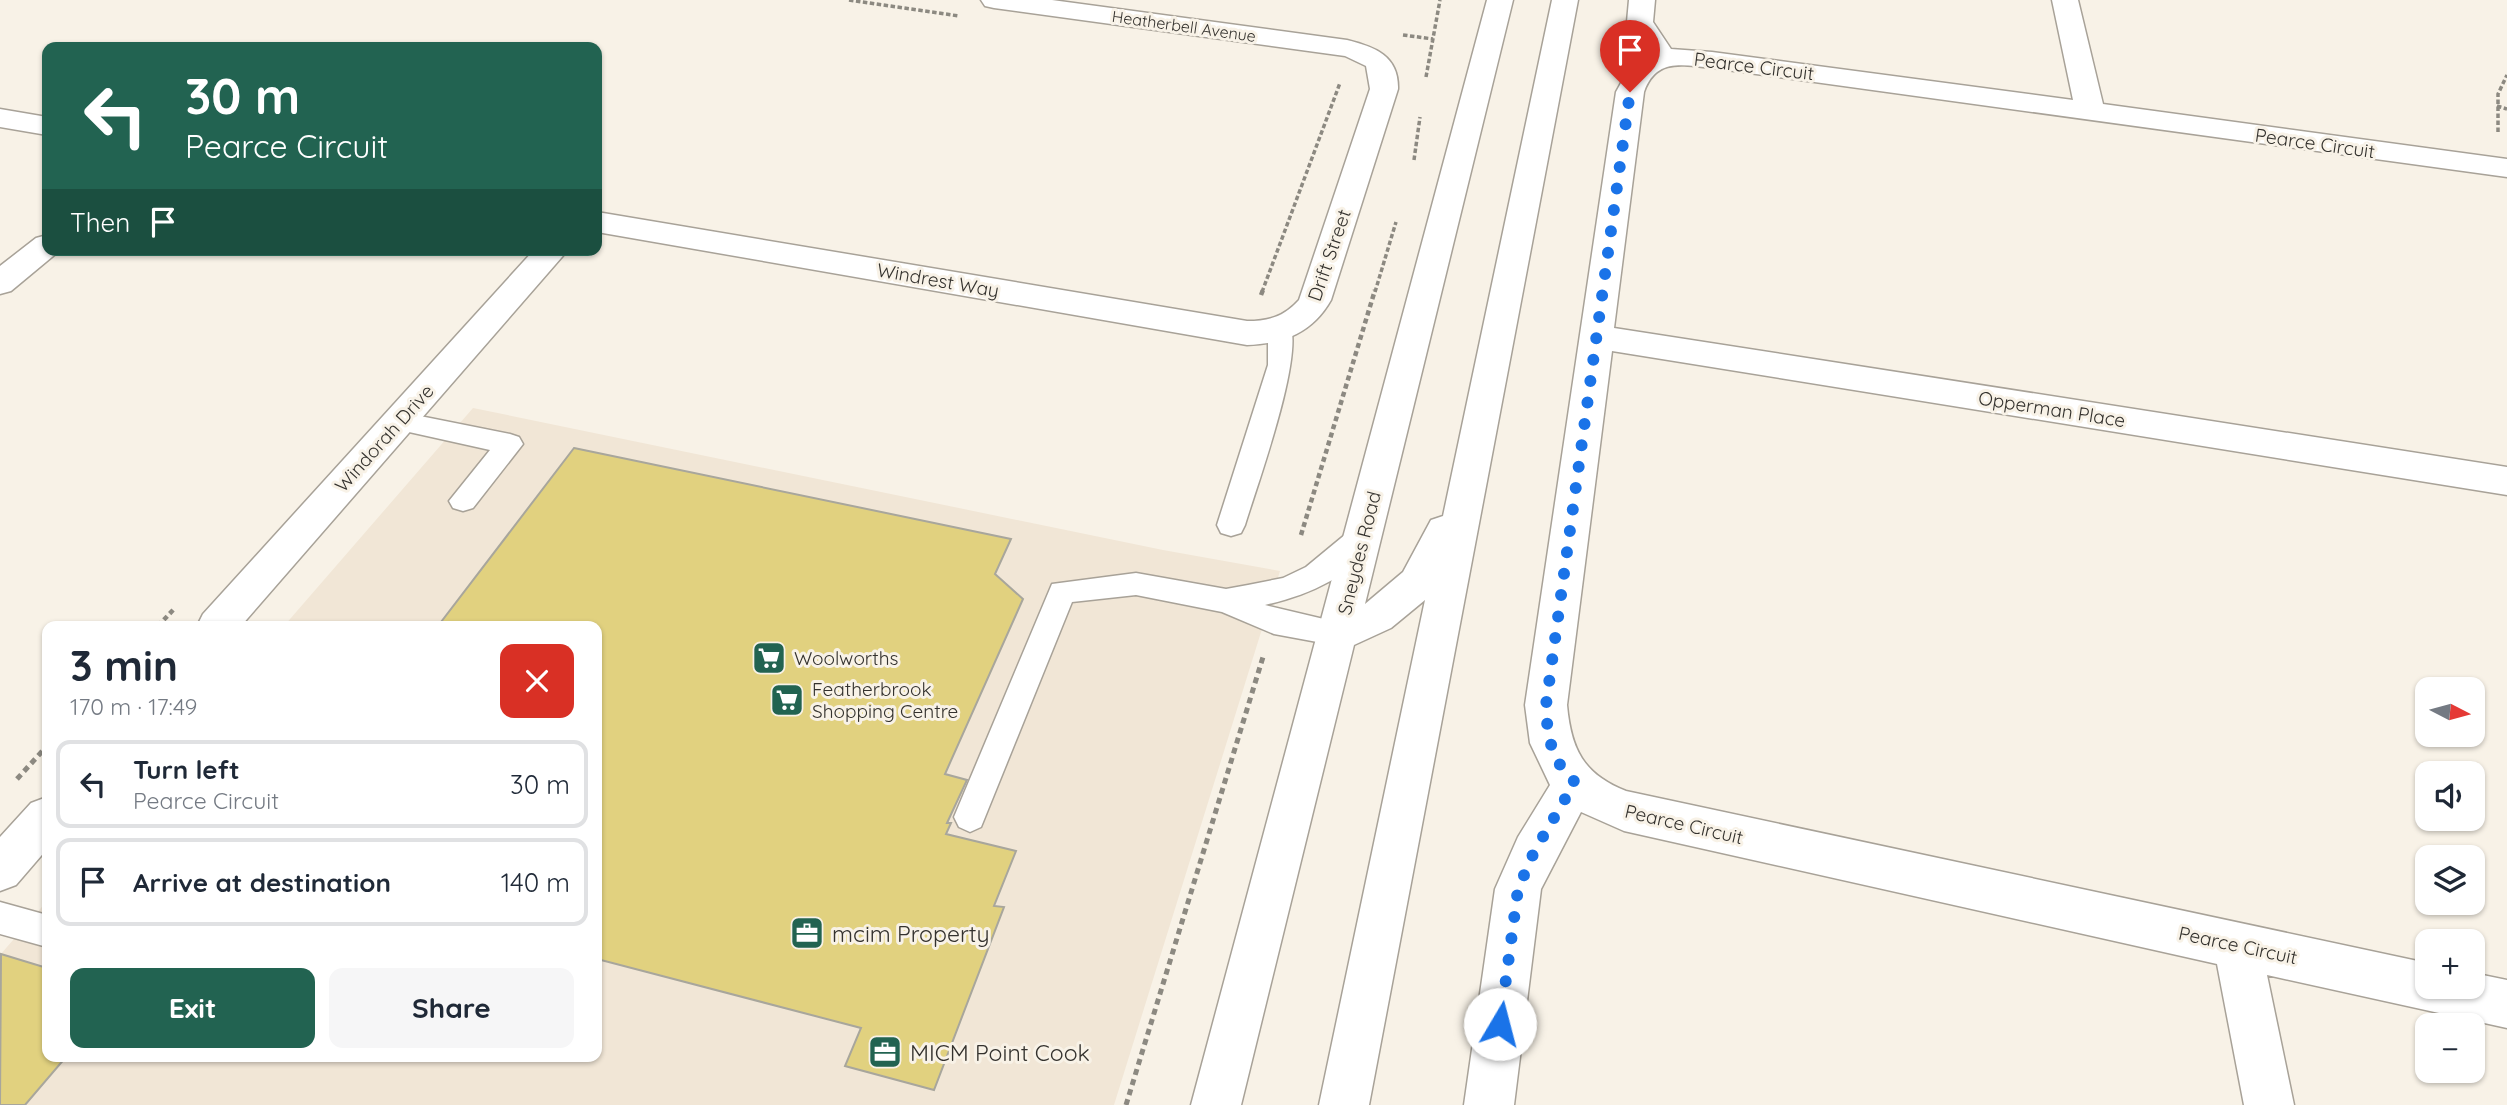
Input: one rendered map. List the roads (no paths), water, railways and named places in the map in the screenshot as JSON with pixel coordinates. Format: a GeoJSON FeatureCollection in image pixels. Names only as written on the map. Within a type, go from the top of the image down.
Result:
{"type":"FeatureCollection","features":[{"type":"Feature","properties":{"kind":"street","name":"Heatherbell Avenue"},"geometry":{"type":"LineString","coordinates":[[994,0],[1347,48],[1372,56]]}},
{"type":"Feature","properties":{"kind":"street","name":"Sneydes Road"},"geometry":{"type":"LineString","coordinates":[[1216,1105],[1500,0]]}},
{"type":"Feature","properties":{"kind":"street"},"geometry":{"type":"LineString","coordinates":[[1344,1105],[1473,449],[1565,0]]}},
{"type":"Feature","properties":{"kind":"street"},"geometry":{"type":"LineString","coordinates":[[1642,0],[1640,22],[1663,59]]}},
{"type":"Feature","properties":{"kind":"street"},"geometry":{"type":"LineString","coordinates":[[2065,0],[2090,112]]}},
{"type":"Feature","properties":{"kind":"street","name":"Drift Street"},"geometry":{"type":"LineString","coordinates":[[1280,328],[1304,316],[1315,300],[1384,89],[1384,68],[1372,56]]}},
{"type":"Feature","properties":{"kind":"street","name":"Pearce Circuit"},"geometry":{"type":"LineString","coordinates":[[2415,984],[1613,807],[1575,782],[1553,754],[1547,732],[1546,705],[1632,85],[1639,69],[1663,59],[1712,60],[2090,112],[2503,156]]}},
{"type":"Feature","properties":{"kind":"street"},"geometry":{"type":"LineString","coordinates":[[0,118],[42,125]]}},
{"type":"Feature","properties":{"kind":"street","name":"Windrest Way"},"geometry":{"type":"LineString","coordinates":[[602,223],[1229,330],[1257,333],[1280,328]]}},
{"type":"Feature","properties":{"kind":"street"},"geometry":{"type":"LineString","coordinates":[[0,283],[42,249]]}},
{"type":"Feature","properties":{"kind":"street","name":"Windorah Drive"},"geometry":{"type":"LineString","coordinates":[[221,621],[547,256]]}},
{"type":"Feature","properties":{"kind":"street","name":"Opperman Place"},"geometry":{"type":"LineString","coordinates":[[1597,337],[2507,481]]}},
{"type":"Feature","properties":{"kind":"street"},"geometry":{"type":"LineString","coordinates":[[1339,634],[1380,616],[1420,582],[1439,544],[1473,449]]}},
{"type":"Feature","properties":{"kind":"street"},"geometry":{"type":"LineString","coordinates":[[1489,1105],[1518,889],[1534,852],[1575,782]]}},
{"type":"Feature","properties":{"kind":"street"},"geometry":{"type":"LineString","coordinates":[[0,870],[42,823]]}},
{"type":"Feature","properties":{"kind":"street"},"geometry":{"type":"LineString","coordinates":[[2237,944],[2269,1105]]}},
{"type":"Feature","properties":{"kind":"street"},"geometry":{"type":"LineString","coordinates":[[1362,1105],[1374,961]]}},
{"type":"Feature","properties":{"kind":"street","name":"Pearce Circuit"},"geometry":{"type":"LineString","coordinates":[[2484,999],[2507,1004]]}},
{"type":"Feature","properties":{"kind":"lane"},"geometry":{"type":"LineString","coordinates":[[1231,524],[1280,365],[1280,328]]}},
{"type":"Feature","properties":{"kind":"lane"},"geometry":{"type":"LineString","coordinates":[[400,421],[510,443],[463,501]]}},
{"type":"Feature","properties":{"kind":"lane"},"geometry":{"type":"LineString","coordinates":[[1226,601],[1267,594],[1309,581],[1334,565],[1363,536]]}},
{"type":"Feature","properties":{"kind":"lane"},"geometry":{"type":"LineString","coordinates":[[970,817],[1062,592],[1136,584],[1226,601],[1273,622],[1339,634]]}},
{"type":"Feature","properties":{"kind":"lane"},"geometry":{"type":"LineString","coordinates":[[0,918],[42,930]]}},
{"type":"Feature","properties":{"kind":"place","name":"Woolworths"},"geometry":{"type":"Point","coordinates":[769,658]}},
{"type":"Feature","properties":{"kind":"place","name":"Featherbrook Shopping Centre"},"geometry":{"type":"Point","coordinates":[787,700]}},
{"type":"Feature","properties":{"kind":"place","name":"mcim Property"},"geometry":{"type":"Point","coordinates":[807,933]}},
{"type":"Feature","properties":{"kind":"place","name":"MICM Point Cook"},"geometry":{"type":"Point","coordinates":[885,1052]}}]}
